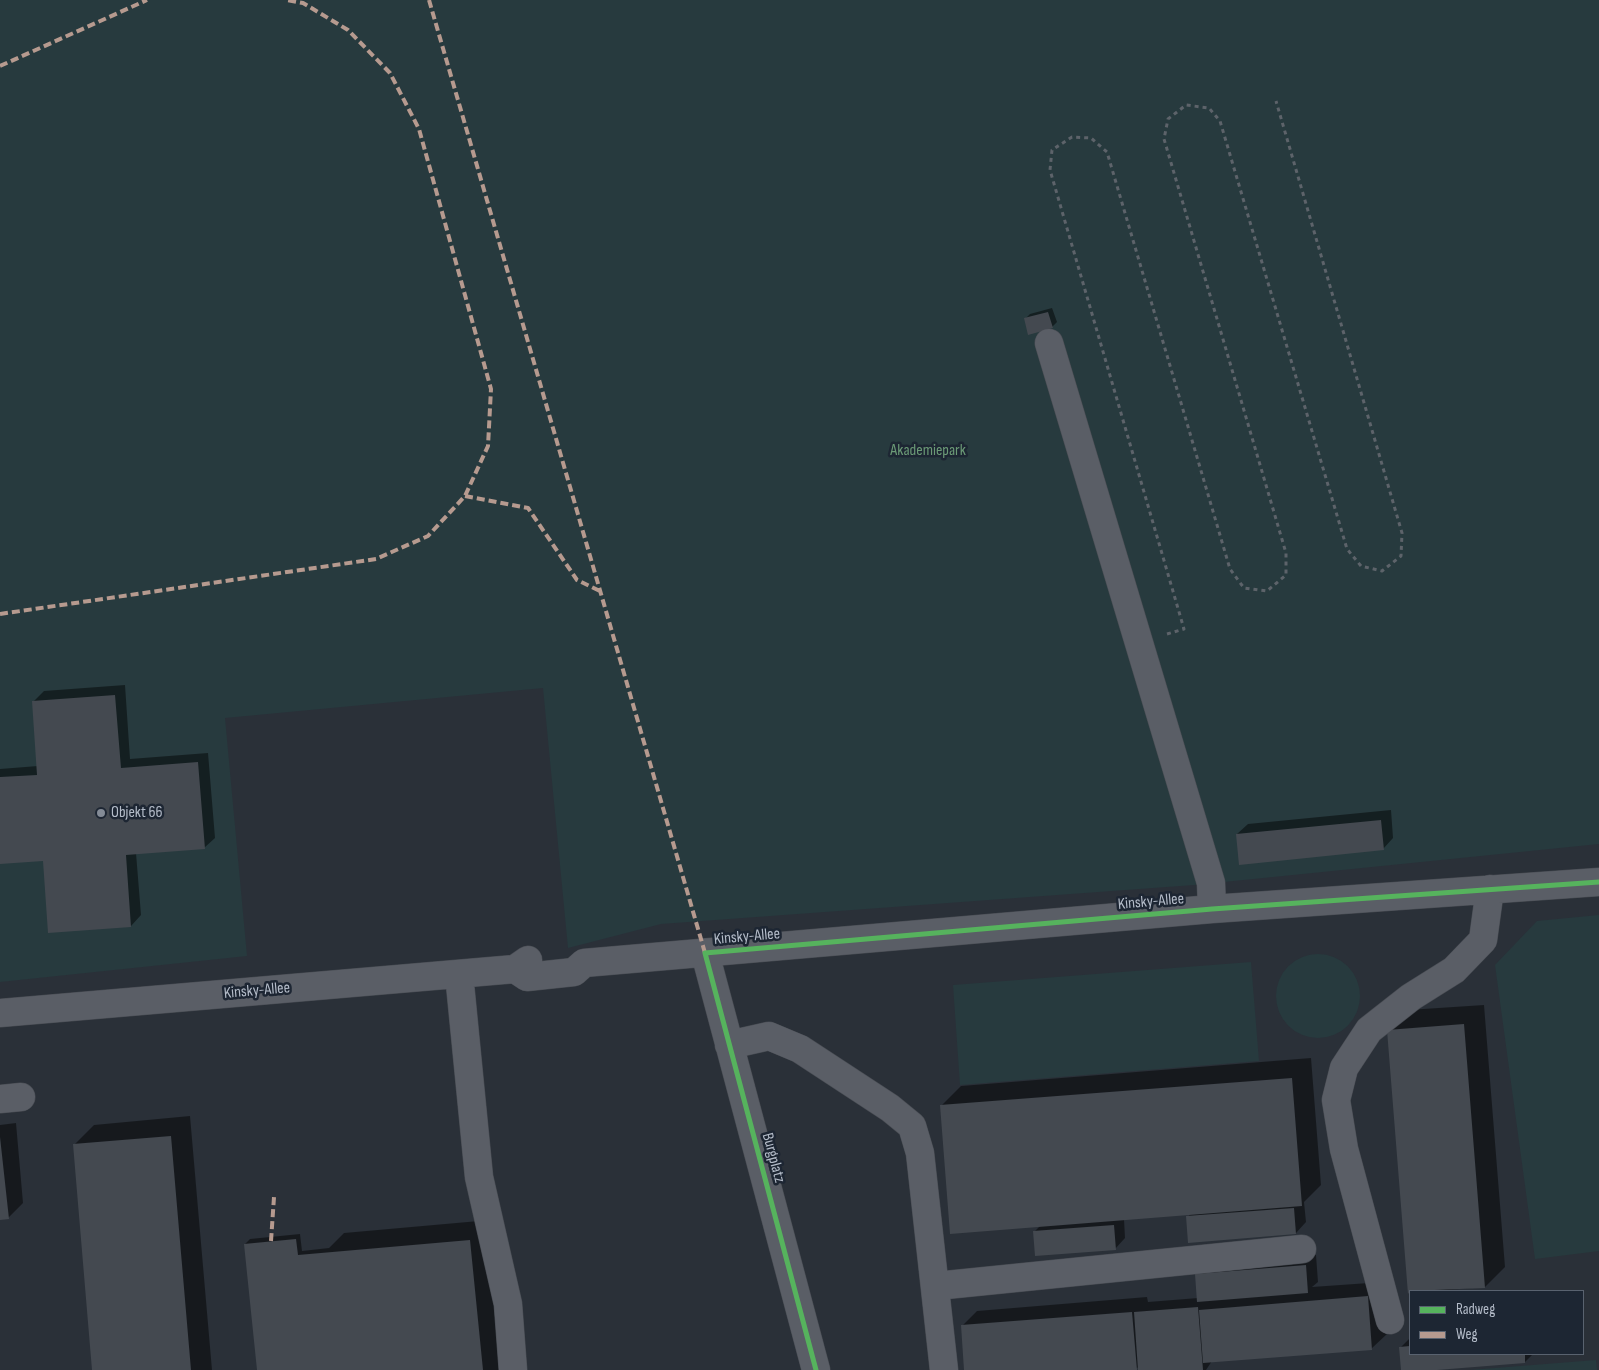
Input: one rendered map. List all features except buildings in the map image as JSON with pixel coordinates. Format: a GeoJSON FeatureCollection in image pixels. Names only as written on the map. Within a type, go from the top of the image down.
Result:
{"type":"FeatureCollection","features":[{"type":"Feature","properties":{"kind":"lane"},"geometry":{"type":"LineString","coordinates":[[1048,343],[1211,883],[1212,909]]}},
{"type":"Feature","properties":{"kind":"lane","name":"Kinsky-Allee"},"geometry":{"type":"LineString","coordinates":[[0,1013],[515,969],[527,977],[534,977],[574,972],[584,962],[1212,909],[1599,882]]}},
{"type":"Feature","properties":{"kind":"lane"},"geometry":{"type":"LineString","coordinates":[[1390,1320],[1344,1149],[1336,1100],[1344,1068],[1369,1030],[1411,998],[1454,970],[1483,940],[1490,890]]}},
{"type":"Feature","properties":{"kind":"lane","name":"Burgplatz"},"geometry":{"type":"LineString","coordinates":[[705,953],[816,1370]]}},
{"type":"Feature","properties":{"kind":"lane"},"geometry":{"type":"LineString","coordinates":[[459,974],[480,1177],[508,1304],[513,1370]]}},
{"type":"Feature","properties":{"kind":"lane"},"geometry":{"type":"LineString","coordinates":[[729,1045],[769,1036],[800,1049],[890,1108],[912,1126],[920,1152],[944,1370]]}},
{"type":"Feature","properties":{"kind":"lane"},"geometry":{"type":"LineString","coordinates":[[936,1286],[1302,1249]]}},
{"type":"Feature","properties":{"kind":"path"},"geometry":{"type":"LineString","coordinates":[[1184,629],[1050,170],[1052,150],[1072,137],[1091,138],[1107,152],[1230,570],[1244,588],[1267,591],[1286,575],[1286,553],[1164,139],[1168,119],[1186,106],[1210,108],[1220,121],[1347,550],[1361,566],[1382,571],[1401,556],[1402,534],[1276,101]]}},
{"type":"Feature","properties":{"kind":"green space","name":"Akademiepark"},"geometry":{"type":"Polygon","coordinates":[[[0,0],[1599,0],[1599,844],[1194,885],[661,924],[568,948],[543,688],[225,718],[247,956],[0,982],[0,0]]]}},
{"type":"Feature","properties":{"kind":"green space"},"geometry":{"type":"Polygon","coordinates":[[[1599,915],[1599,1251],[1535,1259],[1495,965],[1537,921],[1599,915]]]}},
{"type":"Feature","properties":{"kind":"green space"},"geometry":{"type":"Polygon","coordinates":[[[1318,954],[1334,957],[1348,966],[1357,980],[1360,996],[1357,1012],[1348,1026],[1334,1035],[1318,1038],[1302,1035],[1288,1026],[1279,1012],[1276,996],[1279,980],[1288,966],[1302,957],[1318,954]]]}},
{"type":"Feature","properties":{"kind":"green space"},"geometry":{"type":"Polygon","coordinates":[[[1251,962],[1259,1061],[960,1085],[953,985],[1251,962]]]}},
{"type":"Feature","properties":{"kind":"green space"},"geometry":{"type":"Polygon","coordinates":[[[1596,1360],[1597,1370],[1470,1370],[1596,1360]]]}},
{"type":"Feature","properties":{"kind":"marked path"},"geometry":{"type":"LineString","coordinates":[[0,66],[147,0]]}},
{"type":"Feature","properties":{"kind":"marked path"},"geometry":{"type":"LineString","coordinates":[[0,614],[376,559],[428,536],[465,496],[488,446],[491,389],[419,129],[390,73],[348,30],[303,3],[287,0]]}},
{"type":"Feature","properties":{"kind":"marked path"},"geometry":{"type":"LineString","coordinates":[[429,0],[705,953]]}},
{"type":"Feature","properties":{"kind":"marked path"},"geometry":{"type":"LineString","coordinates":[[465,496],[528,508],[577,580],[600,591]]}},
{"type":"Feature","properties":{"kind":"marked path"},"geometry":{"type":"LineString","coordinates":[[271,1241],[274,1197]]}},
{"type":"Feature","properties":{"kind":"cycle path"},"geometry":{"type":"LineString","coordinates":[[816,1370],[705,953],[1212,909],[1599,882]]}},
{"type":"Feature","properties":{"kind":"place","name":"Objekt 66"},"geometry":{"type":"Point","coordinates":[101,813]}}]}
